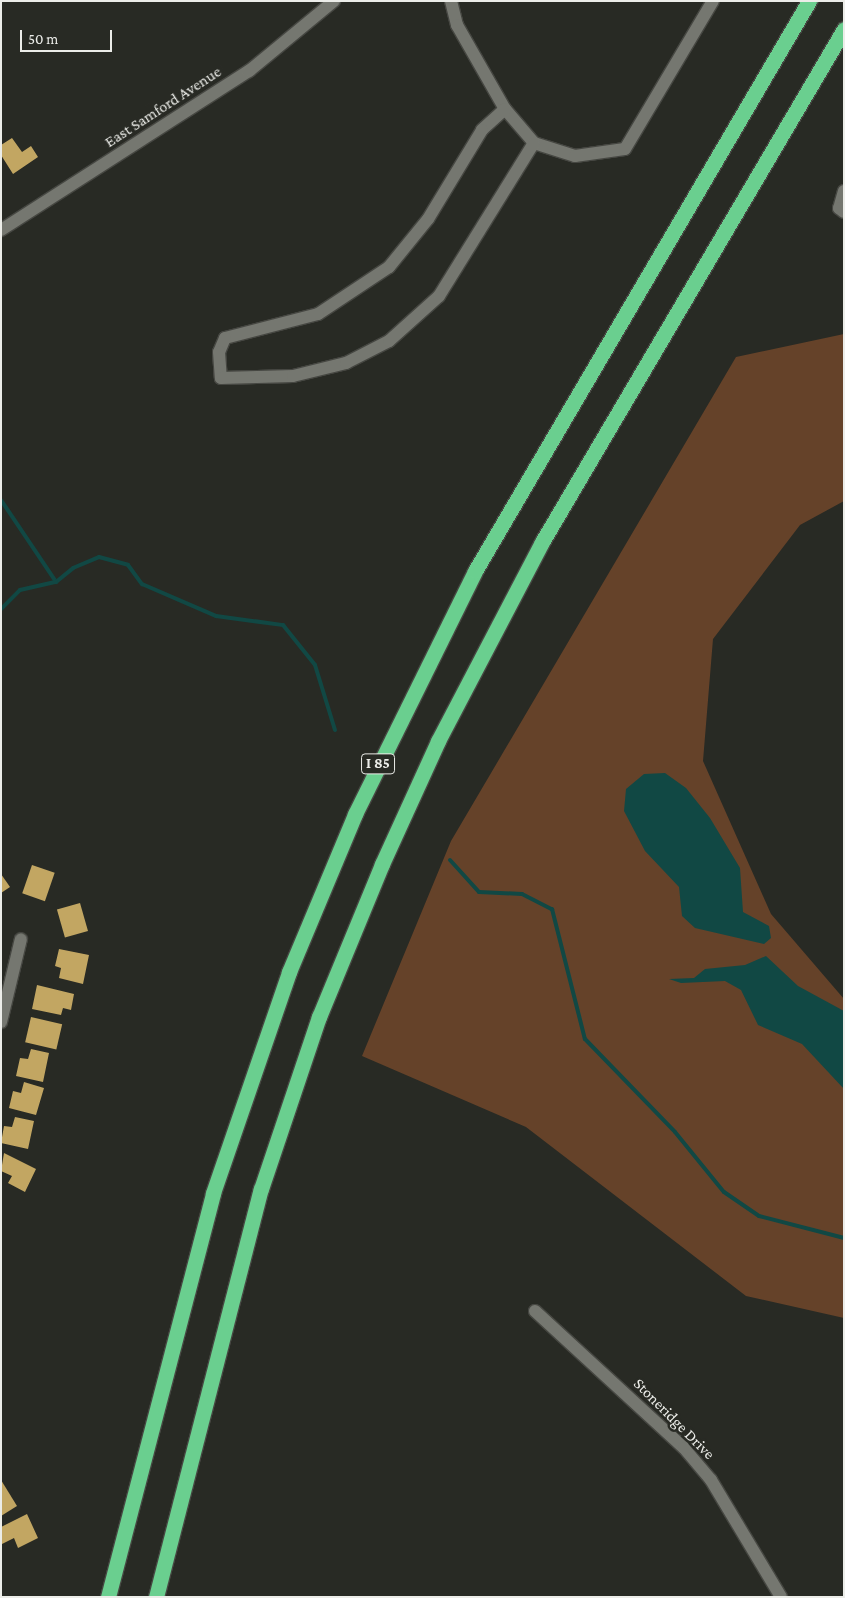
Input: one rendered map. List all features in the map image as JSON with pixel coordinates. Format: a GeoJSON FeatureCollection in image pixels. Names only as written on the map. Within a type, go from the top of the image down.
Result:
{"type":"FeatureCollection","features":[{"type":"Feature","properties":{"kind":"highway","name":"I 85"},"geometry":{"type":"LineString","coordinates":[[108,1597],[213,1193],[289,972],[355,814],[475,571],[809,1]]}},
{"type":"Feature","properties":{"kind":"highway","name":"I 85"},"geometry":{"type":"LineString","coordinates":[[156,1597],[261,1189],[319,1017],[382,864],[438,741],[542,542],[844,29]]}},
{"type":"Feature","properties":{"kind":"street","name":"East Samford Avenue"},"geometry":{"type":"LineString","coordinates":[[1,230],[249,71],[334,1]]}},
{"type":"Feature","properties":{"kind":"street"},"geometry":{"type":"LineString","coordinates":[[453,2],[457,25],[506,109],[534,143],[575,156],[624,149],[712,1]]}},
{"type":"Feature","properties":{"kind":"street"},"geometry":{"type":"LineString","coordinates":[[506,109],[482,130],[428,219],[393,263],[318,314],[226,338],[219,352],[221,378],[293,376],[346,363],[389,341],[439,296],[534,143]]}},
{"type":"Feature","properties":{"kind":"street"},"geometry":{"type":"LineString","coordinates":[[844,191],[839,208],[844,212]]}},
{"type":"Feature","properties":{"kind":"street"},"geometry":{"type":"LineString","coordinates":[[1,1022],[2,1009],[21,939]]}},
{"type":"Feature","properties":{"kind":"street","name":"Stoneridge Drive"},"geometry":{"type":"LineString","coordinates":[[535,1311],[684,1448],[712,1480],[781,1597]]}},
{"type":"Feature","properties":{"kind":"shaded area"},"geometry":{"type":"Polygon","coordinates":[[[844,334],[844,501],[800,525],[713,639],[703,761],[771,914],[844,999],[844,1318],[746,1296],[526,1127],[362,1056],[451,841],[736,357],[844,334]]]}},
{"type":"Feature","properties":{"kind":"water"},"geometry":{"type":"Polygon","coordinates":[[[665,773],[686,788],[710,818],[740,868],[743,912],[769,926],[771,938],[764,944],[695,928],[682,916],[679,887],[645,851],[624,811],[626,789],[644,774],[665,773]]]}},
{"type":"Feature","properties":{"kind":"water"},"geometry":{"type":"Polygon","coordinates":[[[766,956],[798,986],[844,1011],[844,1089],[802,1044],[758,1025],[741,990],[725,981],[681,983],[669,979],[694,978],[705,969],[745,965],[766,956]]]}},
{"type":"Feature","properties":{"kind":"building"},"geometry":{"type":"Polygon","coordinates":[[[12,138],[22,152],[31,146],[38,157],[13,174],[1,155],[1,145],[12,138]]]}},
{"type":"Feature","properties":{"kind":"building"},"geometry":{"type":"Polygon","coordinates":[[[32,865],[55,873],[45,901],[22,893],[32,865]]]}},
{"type":"Feature","properties":{"kind":"building"},"geometry":{"type":"Polygon","coordinates":[[[1,874],[10,887],[1,893],[1,874]]]}},
{"type":"Feature","properties":{"kind":"building"},"geometry":{"type":"Polygon","coordinates":[[[80,903],[88,931],[65,937],[57,910],[80,903]]]}},
{"type":"Feature","properties":{"kind":"building"},"geometry":{"type":"Polygon","coordinates":[[[59,949],[89,955],[83,984],[59,978],[61,968],[55,966],[59,949]]]}},
{"type":"Feature","properties":{"kind":"building"},"geometry":{"type":"Polygon","coordinates":[[[37,985],[74,994],[71,1010],[63,1008],[61,1015],[32,1009],[37,985]]]}},
{"type":"Feature","properties":{"kind":"building"},"geometry":{"type":"Polygon","coordinates":[[[31,1017],[62,1024],[56,1050],[25,1042],[31,1017]]]}},
{"type":"Feature","properties":{"kind":"building"},"geometry":{"type":"Polygon","coordinates":[[[31,1049],[49,1053],[43,1082],[16,1076],[20,1058],[28,1059],[31,1049]]]}},
{"type":"Feature","properties":{"kind":"building"},"geometry":{"type":"Polygon","coordinates":[[[24,1082],[44,1088],[36,1115],[9,1108],[13,1091],[21,1093],[24,1082]]]}},
{"type":"Feature","properties":{"kind":"building"},"geometry":{"type":"Polygon","coordinates":[[[15,1117],[34,1121],[28,1149],[1,1143],[4,1126],[12,1127],[15,1117]]]}},
{"type":"Feature","properties":{"kind":"building"},"geometry":{"type":"Polygon","coordinates":[[[4,1153],[36,1169],[25,1192],[8,1183],[12,1176],[1,1171],[4,1153]]]}},
{"type":"Feature","properties":{"kind":"building"},"geometry":{"type":"Polygon","coordinates":[[[1,1480],[17,1506],[1,1516],[1,1480]]]}},
{"type":"Feature","properties":{"kind":"building"},"geometry":{"type":"Polygon","coordinates":[[[27,1514],[38,1538],[18,1548],[14,1538],[2,1544],[1,1527],[27,1514]]]}},
{"type":"Feature","properties":{"kind":"waterway"},"geometry":{"type":"LineString","coordinates":[[1,500],[56,582],[73,568],[99,557],[128,565],[142,584],[216,616],[283,625],[315,665],[335,730]]}},
{"type":"Feature","properties":{"kind":"waterway"},"geometry":{"type":"LineString","coordinates":[[1,609],[20,590],[56,582]]}},
{"type":"Feature","properties":{"kind":"waterway"},"geometry":{"type":"LineString","coordinates":[[450,860],[479,892],[522,894],[552,909],[585,1039],[675,1132],[724,1192],[759,1216],[844,1238]]}}]}
